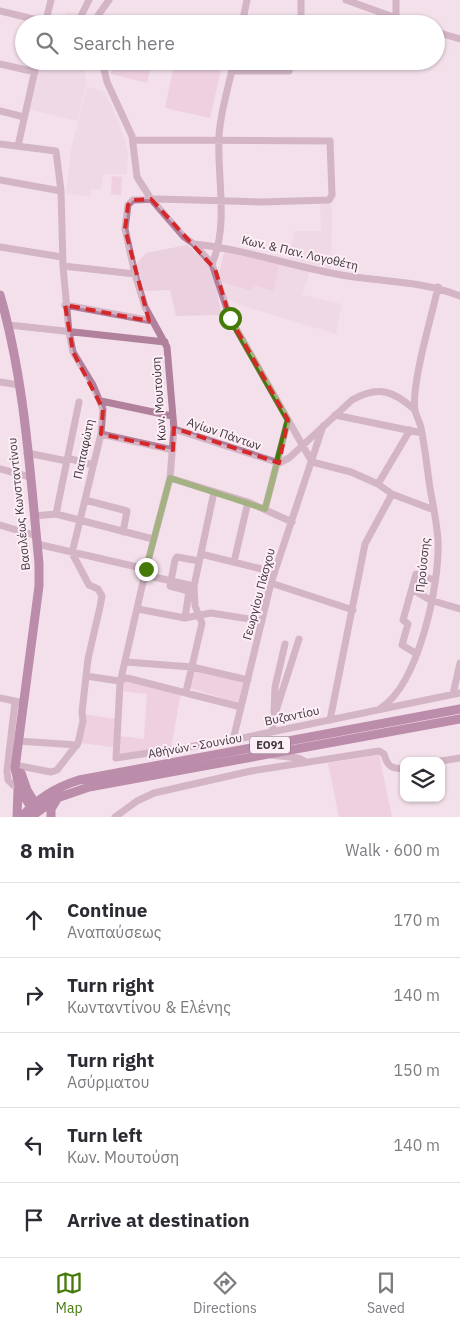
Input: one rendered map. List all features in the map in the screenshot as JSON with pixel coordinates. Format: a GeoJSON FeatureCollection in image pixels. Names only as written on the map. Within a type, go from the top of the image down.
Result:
{"type":"FeatureCollection","features":[{"type":"Feature","properties":{"kind":"main road","name":"Βασιλέως Κωνσταντίνου"},"geometry":{"type":"LineString","coordinates":[[0,295],[2,310],[9,325],[19,385],[37,540],[39,586],[19,702],[18,742],[20,766],[18,782]]}},
{"type":"Feature","properties":{"kind":"main road","name":"Αθήνών - Σουνίου"},"geometry":{"type":"LineString","coordinates":[[36,812],[62,790],[87,778],[460,709]]}},
{"type":"Feature","properties":{"kind":"main road","name":"Αθήνών - Σουνίου"},"geometry":{"type":"LineString","coordinates":[[62,790],[89,787],[460,719]]}},
{"type":"Feature","properties":{"kind":"main road","name":"Βασιλέως Κωνσταντίνου"},"geometry":{"type":"LineString","coordinates":[[18,742],[15,757],[18,782],[36,812]]}},
{"type":"Feature","properties":{"kind":"main road"},"geometry":{"type":"LineString","coordinates":[[18,782],[39,793],[62,790]]}},
{"type":"Feature","properties":{"kind":"main road"},"geometry":{"type":"LineString","coordinates":[[16,817],[18,782]]}},
{"type":"Feature","properties":{"kind":"main road"},"geometry":{"type":"LineString","coordinates":[[51,817],[53,805],[62,790]]}},
{"type":"Feature","properties":{"kind":"main road","name":"ΕΟ91"},"geometry":{"type":"LineString","coordinates":[[22,817],[36,812]]}},
{"type":"Feature","properties":{"kind":"street"},"geometry":{"type":"LineString","coordinates":[[48,15],[51,0]]}},
{"type":"Feature","properties":{"kind":"street"},"geometry":{"type":"LineString","coordinates":[[82,15],[89,0]]}},
{"type":"Feature","properties":{"kind":"street"},"geometry":{"type":"LineString","coordinates":[[98,15],[109,0]]}},
{"type":"Feature","properties":{"kind":"street"},"geometry":{"type":"LineString","coordinates":[[244,15],[247,0]]}},
{"type":"Feature","properties":{"kind":"street"},"geometry":{"type":"LineString","coordinates":[[301,0],[301,15]]}},
{"type":"Feature","properties":{"kind":"street"},"geometry":{"type":"LineString","coordinates":[[346,0],[358,2],[391,15]]}},
{"type":"Feature","properties":{"kind":"street"},"geometry":{"type":"LineString","coordinates":[[396,0],[396,15]]}},
{"type":"Feature","properties":{"kind":"street"},"geometry":{"type":"LineString","coordinates":[[0,11],[15,15]]}},
{"type":"Feature","properties":{"kind":"street"},"geometry":{"type":"LineString","coordinates":[[445,35],[460,39]]}},
{"type":"Feature","properties":{"kind":"street"},"geometry":{"type":"LineString","coordinates":[[0,64],[15,67]]}},
{"type":"Feature","properties":{"kind":"street"},"geometry":{"type":"LineString","coordinates":[[0,144],[18,146],[35,72],[26,70]]}},
{"type":"Feature","properties":{"kind":"street"},"geometry":{"type":"LineString","coordinates":[[104,70],[107,82],[132,140],[137,176],[151,199],[184,237],[194,244],[212,264],[230,318],[312,462],[351,472],[378,484],[392,494],[434,510]]}},
{"type":"Feature","properties":{"kind":"street"},"geometry":{"type":"LineString","coordinates":[[212,264],[219,246],[221,201],[219,140],[232,71],[289,70]]}},
{"type":"Feature","properties":{"kind":"street"},"geometry":{"type":"LineString","coordinates":[[0,111],[24,117]]}},
{"type":"Feature","properties":{"kind":"street"},"geometry":{"type":"LineString","coordinates":[[132,140],[330,140],[332,195],[329,200],[221,201],[151,199]]}},
{"type":"Feature","properties":{"kind":"street","name":"Παπαφώτη"},"geometry":{"type":"LineString","coordinates":[[18,146],[56,151],[61,191],[62,258],[69,332],[73,352],[101,401],[103,419],[101,434],[72,553]]}},
{"type":"Feature","properties":{"kind":"street"},"geometry":{"type":"LineString","coordinates":[[0,180],[61,191]]}},
{"type":"Feature","properties":{"kind":"street","name":"Κων. Μουτούση"},"geometry":{"type":"LineString","coordinates":[[122,680],[145,572],[170,478],[173,450],[174,430],[169,359],[164,342],[152,321],[135,274],[125,229],[128,205],[133,200],[151,199]]}},
{"type":"Feature","properties":{"kind":"street","name":"Κων. & Παν. Λογοθέτη"},"geometry":{"type":"LineString","coordinates":[[194,244],[219,246],[335,274],[438,287],[460,296]]}},
{"type":"Feature","properties":{"kind":"street"},"geometry":{"type":"LineString","coordinates":[[0,247],[62,258]]}},
{"type":"Feature","properties":{"kind":"street"},"geometry":{"type":"LineString","coordinates":[[63,266],[135,274]]}},
{"type":"Feature","properties":{"kind":"street"},"geometry":{"type":"LineString","coordinates":[[415,410],[419,372],[438,287]]}},
{"type":"Feature","properties":{"kind":"street"},"geometry":{"type":"LineString","coordinates":[[65,305],[152,321]]}},
{"type":"Feature","properties":{"kind":"street"},"geometry":{"type":"LineString","coordinates":[[9,325],[164,342]]}},
{"type":"Feature","properties":{"kind":"street"},"geometry":{"type":"LineString","coordinates":[[0,382],[19,385]]}},
{"type":"Feature","properties":{"kind":"street"},"geometry":{"type":"LineString","coordinates":[[278,463],[289,458],[352,400],[364,393],[376,391],[390,393],[402,398],[415,410]]}},
{"type":"Feature","properties":{"kind":"street"},"geometry":{"type":"LineString","coordinates":[[101,401],[172,416]]}},
{"type":"Feature","properties":{"kind":"street"},"geometry":{"type":"LineString","coordinates":[[56,514],[79,402]]}},
{"type":"Feature","properties":{"kind":"street","name":"Προύσσης"},"geometry":{"type":"LineString","coordinates":[[379,709],[389,703],[411,669],[417,654],[434,580],[438,541],[422,433],[415,410]]}},
{"type":"Feature","properties":{"kind":"street"},"geometry":{"type":"LineString","coordinates":[[335,415],[422,433]]}},
{"type":"Feature","properties":{"kind":"street"},"geometry":{"type":"LineString","coordinates":[[265,509],[288,420]]}},
{"type":"Feature","properties":{"kind":"street","name":"Γεωργίου Πάσχου"},"geometry":{"type":"LineString","coordinates":[[233,740],[274,572],[323,426]]}},
{"type":"Feature","properties":{"kind":"street","name":"Αγίων Πάντων"},"geometry":{"type":"LineString","coordinates":[[174,430],[263,460],[278,463]]}},
{"type":"Feature","properties":{"kind":"street"},"geometry":{"type":"LineString","coordinates":[[378,484],[410,430]]}},
{"type":"Feature","properties":{"kind":"street"},"geometry":{"type":"LineString","coordinates":[[101,434],[173,450]]}},
{"type":"Feature","properties":{"kind":"street"},"geometry":{"type":"LineString","coordinates":[[27,453],[93,465]]}},
{"type":"Feature","properties":{"kind":"street"},"geometry":{"type":"LineString","coordinates":[[0,469],[30,477]]}},
{"type":"Feature","properties":{"kind":"street"},"geometry":{"type":"LineString","coordinates":[[170,478],[248,502],[292,522]]}},
{"type":"Feature","properties":{"kind":"street"},"geometry":{"type":"LineString","coordinates":[[186,692],[202,623],[195,606],[194,586],[214,492]]}},
{"type":"Feature","properties":{"kind":"street"},"geometry":{"type":"LineString","coordinates":[[330,720],[365,544],[392,494]]}},
{"type":"Feature","properties":{"kind":"street"},"geometry":{"type":"LineString","coordinates":[[85,500],[125,510],[127,514],[123,532]]}},
{"type":"Feature","properties":{"kind":"street"},"geometry":{"type":"LineString","coordinates":[[234,562],[248,502]]}},
{"type":"Feature","properties":{"kind":"street"},"geometry":{"type":"LineString","coordinates":[[34,516],[56,514],[80,522],[153,539]]}},
{"type":"Feature","properties":{"kind":"street"},"geometry":{"type":"LineString","coordinates":[[0,527],[72,553],[194,586]]}},
{"type":"Feature","properties":{"kind":"street"},"geometry":{"type":"LineString","coordinates":[[20,766],[51,772],[57,770],[77,745],[83,721],[82,712],[86,676],[102,596],[98,589],[89,585],[72,553]]}},
{"type":"Feature","properties":{"kind":"street"},"geometry":{"type":"LineString","coordinates":[[185,618],[189,591],[170,586],[176,557],[234,562],[274,572]]}},
{"type":"Feature","properties":{"kind":"street"},"geometry":{"type":"LineString","coordinates":[[417,654],[402,645],[408,624],[403,620],[416,573],[434,580]]}},
{"type":"Feature","properties":{"kind":"street"},"geometry":{"type":"LineString","coordinates":[[271,583],[353,610]]}},
{"type":"Feature","properties":{"kind":"street"},"geometry":{"type":"LineString","coordinates":[[412,589],[430,600],[460,609]]}},
{"type":"Feature","properties":{"kind":"street"},"geometry":{"type":"LineString","coordinates":[[138,609],[185,618],[211,613],[262,621]]}},
{"type":"Feature","properties":{"kind":"street"},"geometry":{"type":"LineString","coordinates":[[274,717],[299,639]]}},
{"type":"Feature","properties":{"kind":"street"},"geometry":{"type":"LineString","coordinates":[[272,732],[275,687],[285,644]]}},
{"type":"Feature","properties":{"kind":"street"},"geometry":{"type":"LineString","coordinates":[[126,662],[192,667],[248,680]]}},
{"type":"Feature","properties":{"kind":"street"},"geometry":{"type":"LineString","coordinates":[[456,694],[460,663]]}},
{"type":"Feature","properties":{"kind":"street"},"geometry":{"type":"LineString","coordinates":[[86,676],[122,680],[127,678],[241,707]]}},
{"type":"Feature","properties":{"kind":"street","name":"Βυζαντίου"},"geometry":{"type":"LineString","coordinates":[[122,680],[115,756],[118,759],[233,740],[456,694]]}},
{"type":"Feature","properties":{"kind":"street"},"geometry":{"type":"LineString","coordinates":[[0,698],[19,702],[7,771],[8,780],[18,782]]}},
{"type":"Feature","properties":{"kind":"street"},"geometry":{"type":"LineString","coordinates":[[18,742],[77,745]]}},
{"type":"Feature","properties":{"kind":"street"},"geometry":{"type":"LineString","coordinates":[[115,817],[137,801],[154,793],[305,761],[379,751],[384,754],[387,764],[391,768],[400,768]]}},
{"type":"Feature","properties":{"kind":"street"},"geometry":{"type":"LineString","coordinates":[[266,754],[305,761]]}},
{"type":"Feature","properties":{"kind":"street"},"geometry":{"type":"LineString","coordinates":[[445,760],[460,758]]}},
{"type":"Feature","properties":{"kind":"highlighted area"},"geometry":{"type":"Polygon","coordinates":[[[151,199],[215,269],[230,318],[288,420],[279,463],[174,428],[173,450],[101,434],[103,409],[73,352],[65,305],[149,321],[125,229],[128,205],[133,200],[151,199]]]}},
{"type":"Feature","properties":{"kind":"shaded area"},"geometry":{"type":"Polygon","coordinates":[[[67,11],[80,14],[80,15],[66,15],[67,11]]]}},
{"type":"Feature","properties":{"kind":"shaded area"},"geometry":{"type":"Polygon","coordinates":[[[37,70],[84,70],[87,81],[77,121],[28,109],[37,70]]]}},
{"type":"Feature","properties":{"kind":"shaded area"},"geometry":{"type":"Polygon","coordinates":[[[112,70],[150,70],[147,83],[111,74],[112,70]]]}},
{"type":"Feature","properties":{"kind":"shaded area"},"geometry":{"type":"Polygon","coordinates":[[[173,70],[221,70],[210,118],[165,108],[173,70]]]}},
{"type":"Feature","properties":{"kind":"shaded area"},"geometry":{"type":"Polygon","coordinates":[[[87,87],[104,91],[120,124],[128,152],[127,174],[103,174],[101,190],[91,189],[91,197],[66,194],[71,149],[87,87]]]}},
{"type":"Feature","properties":{"kind":"shaded area"},"geometry":{"type":"Polygon","coordinates":[[[112,176],[122,177],[121,195],[111,194],[112,176]]]}},
{"type":"Feature","properties":{"kind":"shaded area"},"geometry":{"type":"Polygon","coordinates":[[[320,202],[329,202],[332,207],[331,269],[289,258],[294,231],[321,231],[320,202]]]}},
{"type":"Feature","properties":{"kind":"shaded area"},"geometry":{"type":"Polygon","coordinates":[[[187,245],[208,263],[214,277],[222,315],[176,316],[170,290],[144,291],[136,264],[146,253],[187,245]]]}},
{"type":"Feature","properties":{"kind":"shaded area"},"geometry":{"type":"Polygon","coordinates":[[[225,249],[280,262],[273,291],[254,285],[251,291],[222,282],[219,273],[225,249]]]}},
{"type":"Feature","properties":{"kind":"shaded area"},"geometry":{"type":"Polygon","coordinates":[[[280,262],[311,270],[302,295],[342,304],[336,334],[240,305],[227,298],[222,282],[251,291],[253,285],[280,262]]]}},
{"type":"Feature","properties":{"kind":"shaded area"},"geometry":{"type":"Polygon","coordinates":[[[194,668],[246,681],[239,703],[189,688],[194,668]]]}},
{"type":"Feature","properties":{"kind":"shaded area"},"geometry":{"type":"Polygon","coordinates":[[[124,680],[181,693],[171,747],[119,757],[119,736],[144,739],[147,694],[121,691],[124,680]]]}},
{"type":"Feature","properties":{"kind":"shaded area"},"geometry":{"type":"Polygon","coordinates":[[[460,712],[460,715],[102,780],[460,712]]]}},
{"type":"Feature","properties":{"kind":"shaded area"},"geometry":{"type":"Polygon","coordinates":[[[84,714],[115,719],[113,747],[80,743],[84,714]]]}},
{"type":"Feature","properties":{"kind":"shaded area"},"geometry":{"type":"Polygon","coordinates":[[[379,755],[392,817],[339,817],[328,763],[379,755]]]}},
{"type":"Feature","properties":{"kind":"route"},"geometry":{"type":"LineString","coordinates":[[146,569],[170,478],[265,509],[288,420],[230,318]]}}]}
